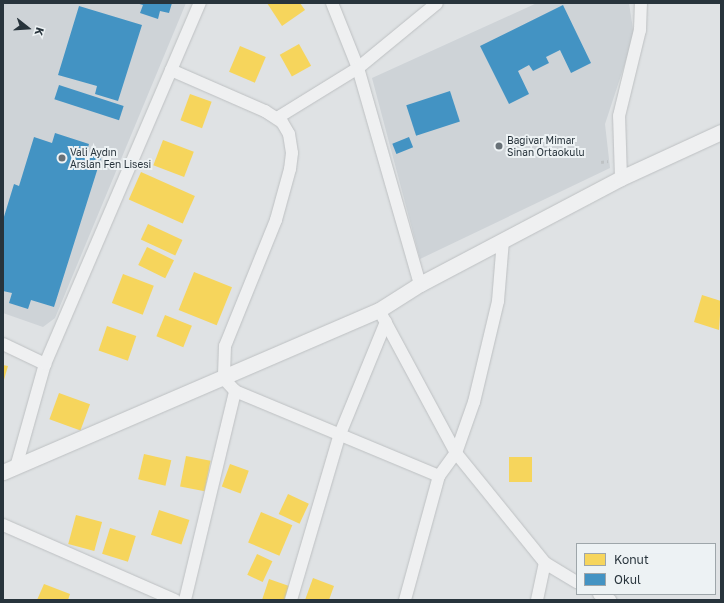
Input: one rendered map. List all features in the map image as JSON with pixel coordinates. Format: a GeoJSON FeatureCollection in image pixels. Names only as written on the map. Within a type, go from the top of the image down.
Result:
{"type":"FeatureCollection","features":[{"type":"Feature","properties":{"kind":"street"},"geometry":{"type":"LineString","coordinates":[[10,470],[45,364],[200,3]]}},
{"type":"Feature","properties":{"kind":"street"},"geometry":{"type":"LineString","coordinates":[[332,3],[358,68],[420,284]]}},
{"type":"Feature","properties":{"kind":"street"},"geometry":{"type":"LineString","coordinates":[[277,118],[358,68],[437,3]]}},
{"type":"Feature","properties":{"kind":"street"},"geometry":{"type":"LineString","coordinates":[[621,178],[619,116],[640,30],[641,3]]}},
{"type":"Feature","properties":{"kind":"street"},"geometry":{"type":"LineString","coordinates":[[171,70],[277,118],[289,134],[292,153],[290,169],[276,220],[225,346],[224,379],[235,391],[439,476]]}},
{"type":"Feature","properties":{"kind":"street"},"geometry":{"type":"LineString","coordinates":[[10,470],[224,379],[382,316],[420,284],[621,178],[721,132]]}},
{"type":"Feature","properties":{"kind":"street"},"geometry":{"type":"LineString","coordinates":[[405,600],[439,476],[456,453],[474,402],[498,301],[503,240]]}},
{"type":"Feature","properties":{"kind":"street"},"geometry":{"type":"LineString","coordinates":[[382,316],[456,453],[545,563],[576,581]]}},
{"type":"Feature","properties":{"kind":"street"},"geometry":{"type":"LineString","coordinates":[[291,600],[340,434],[382,316]]}},
{"type":"Feature","properties":{"kind":"street"},"geometry":{"type":"LineString","coordinates":[[3,344],[45,364]]}},
{"type":"Feature","properties":{"kind":"street"},"geometry":{"type":"LineString","coordinates":[[185,600],[235,391]]}},
{"type":"Feature","properties":{"kind":"street"},"geometry":{"type":"LineString","coordinates":[[3,525],[175,600]]}},
{"type":"Feature","properties":{"kind":"street"},"geometry":{"type":"LineString","coordinates":[[537,600],[545,563]]}},
{"type":"Feature","properties":{"kind":"street"},"geometry":{"type":"LineString","coordinates":[[601,595],[610,600]]}},
{"type":"Feature","properties":{"kind":"shaded area","name":"Vali Aydın Arslan Fen Lisesi"},"geometry":{"type":"Polygon","coordinates":[[[3,3],[186,3],[55,318],[43,327],[3,313],[3,3]]]}},
{"type":"Feature","properties":{"kind":"shaded area","name":"Bagivar Mimar Sinan Ortaokulu"},"geometry":{"type":"Polygon","coordinates":[[[537,3],[629,3],[634,36],[605,124],[610,168],[420,259],[372,78],[537,3]]]}},
{"type":"Feature","properties":{"kind":"building: Konut"},"geometry":{"type":"Polygon","coordinates":[[[267,3],[300,3],[305,10],[282,26],[267,3]]]}},
{"type":"Feature","properties":{"kind":"building: Konut"},"geometry":{"type":"Polygon","coordinates":[[[299,44],[311,66],[292,77],[280,55],[299,44]]]}},
{"type":"Feature","properties":{"kind":"building: Konut"},"geometry":{"type":"Polygon","coordinates":[[[240,46],[266,57],[255,83],[229,72],[240,46]]]}},
{"type":"Feature","properties":{"kind":"building: Konut"},"geometry":{"type":"Polygon","coordinates":[[[190,94],[212,102],[202,128],[180,120],[190,94]]]}},
{"type":"Feature","properties":{"kind":"building: Konut"},"geometry":{"type":"Polygon","coordinates":[[[163,140],[194,152],[184,177],[153,165],[163,140]]]}},
{"type":"Feature","properties":{"kind":"building: Konut"},"geometry":{"type":"Polygon","coordinates":[[[141,172],[195,196],[183,223],[129,199],[141,172]]]}},
{"type":"Feature","properties":{"kind":"building: Konut"},"geometry":{"type":"Polygon","coordinates":[[[148,224],[182,240],[175,255],[141,239],[148,224]]]}},
{"type":"Feature","properties":{"kind":"building: Konut"},"geometry":{"type":"Polygon","coordinates":[[[147,247],[174,260],[165,278],[138,265],[147,247]]]}},
{"type":"Feature","properties":{"kind":"building: Konut"},"geometry":{"type":"Polygon","coordinates":[[[194,272],[232,287],[217,325],[179,310],[194,272]]]}},
{"type":"Feature","properties":{"kind":"building: Konut"},"geometry":{"type":"Polygon","coordinates":[[[123,274],[154,286],[143,315],[112,303],[123,274]]]}},
{"type":"Feature","properties":{"kind":"building: Konut"},"geometry":{"type":"Polygon","coordinates":[[[702,295],[721,301],[719,330],[694,322],[702,295]]]}},
{"type":"Feature","properties":{"kind":"building: Konut"},"geometry":{"type":"Polygon","coordinates":[[[165,315],[192,326],[183,347],[156,336],[165,315]]]}},
{"type":"Feature","properties":{"kind":"building: Konut"},"geometry":{"type":"Polygon","coordinates":[[[107,326],[136,336],[128,361],[99,351],[107,326]]]}},
{"type":"Feature","properties":{"kind":"building: Konut"},"geometry":{"type":"Polygon","coordinates":[[[3,365],[8,366],[3,383],[3,365]]]}},
{"type":"Feature","properties":{"kind":"building: Konut"},"geometry":{"type":"Polygon","coordinates":[[[59,393],[90,404],[80,431],[49,419],[59,393]]]}},
{"type":"Feature","properties":{"kind":"building: Konut"},"geometry":{"type":"Polygon","coordinates":[[[144,454],[171,460],[165,486],[138,479],[144,454]]]}},
{"type":"Feature","properties":{"kind":"building: Konut"},"geometry":{"type":"Polygon","coordinates":[[[186,456],[211,461],[205,491],[180,486],[186,456]]]}},
{"type":"Feature","properties":{"kind":"building: Konut"},"geometry":{"type":"Polygon","coordinates":[[[509,457],[532,457],[532,482],[509,482],[509,457]]]}},
{"type":"Feature","properties":{"kind":"building: Konut"},"geometry":{"type":"Polygon","coordinates":[[[230,464],[249,471],[241,493],[222,487],[230,464]]]}},
{"type":"Feature","properties":{"kind":"building: Konut"},"geometry":{"type":"Polygon","coordinates":[[[288,494],[309,504],[300,524],[279,514],[288,494]]]}},
{"type":"Feature","properties":{"kind":"building: Konut"},"geometry":{"type":"Polygon","coordinates":[[[159,510],[189,520],[181,545],[151,535],[159,510]]]}},
{"type":"Feature","properties":{"kind":"building: Konut"},"geometry":{"type":"Polygon","coordinates":[[[261,512],[292,525],[279,556],[248,542],[261,512]]]}},
{"type":"Feature","properties":{"kind":"building: Konut"},"geometry":{"type":"Polygon","coordinates":[[[76,515],[102,522],[94,551],[68,544],[76,515]]]}},
{"type":"Feature","properties":{"kind":"building: Konut"},"geometry":{"type":"Polygon","coordinates":[[[110,528],[136,536],[128,562],[102,554],[110,528]]]}},
{"type":"Feature","properties":{"kind":"building: Konut"},"geometry":{"type":"Polygon","coordinates":[[[257,554],[272,561],[263,582],[247,575],[257,554]]]}},
{"type":"Feature","properties":{"kind":"building: Konut"},"geometry":{"type":"Polygon","coordinates":[[[313,578],[334,586],[329,600],[305,600],[313,578]]]}},
{"type":"Feature","properties":{"kind":"building: Konut"},"geometry":{"type":"Polygon","coordinates":[[[269,579],[289,586],[284,600],[262,600],[269,579]]]}},
{"type":"Feature","properties":{"kind":"building: Konut"},"geometry":{"type":"Polygon","coordinates":[[[44,584],[70,594],[68,600],[37,600],[44,584]]]}},
{"type":"Feature","properties":{"kind":"building: Okul"},"geometry":{"type":"Polygon","coordinates":[[[136,3],[172,3],[169,13],[160,11],[158,19],[140,13],[143,5],[136,3]]]}},
{"type":"Feature","properties":{"kind":"building: Okul"},"geometry":{"type":"Polygon","coordinates":[[[563,5],[591,63],[571,73],[560,50],[546,57],[549,63],[533,71],[529,65],[518,71],[529,94],[509,104],[480,46],[563,5]]]}},
{"type":"Feature","properties":{"kind":"building: Okul"},"geometry":{"type":"Polygon","coordinates":[[[79,6],[142,25],[118,101],[95,94],[97,86],[58,75],[79,6]]]}},
{"type":"Feature","properties":{"kind":"building: Okul"},"geometry":{"type":"Polygon","coordinates":[[[59,85],[124,106],[119,120],[54,99],[59,85]]]}},
{"type":"Feature","properties":{"kind":"building: Okul"},"geometry":{"type":"Polygon","coordinates":[[[450,91],[460,121],[416,136],[406,105],[450,91]]]}},
{"type":"Feature","properties":{"kind":"building: Okul"},"geometry":{"type":"Polygon","coordinates":[[[55,133],[89,144],[86,154],[101,158],[54,307],[31,300],[28,309],[9,303],[12,293],[3,291],[3,220],[14,184],[19,186],[34,137],[52,143],[55,133]]]}},
{"type":"Feature","properties":{"kind":"building: Okul"},"geometry":{"type":"Polygon","coordinates":[[[409,137],[413,147],[396,154],[392,144],[409,137]]]}},
{"type":"Feature","properties":{"kind":"place","name":"Bagivar Mimar Sinan Ortaokulu"},"geometry":{"type":"Point","coordinates":[499,146]}},
{"type":"Feature","properties":{"kind":"place","name":"Vali Aydın Arslan Fen Lisesi"},"geometry":{"type":"Point","coordinates":[62,158]}}]}
